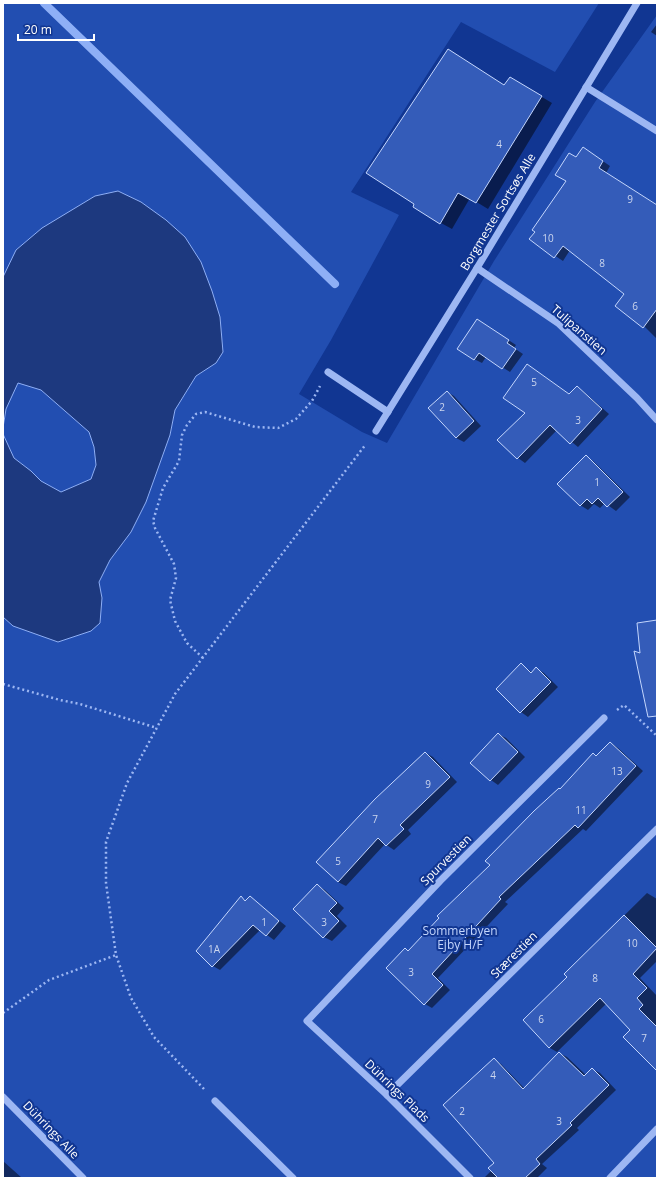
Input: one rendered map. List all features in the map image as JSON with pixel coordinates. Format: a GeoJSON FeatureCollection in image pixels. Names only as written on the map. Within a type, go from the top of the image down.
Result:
{"type":"FeatureCollection","features":[{"type":"Feature","properties":{"kind":"lane","name":"Borgmester Sortsøs Alle"},"geometry":{"type":"LineString","coordinates":[[376,431],[477,268],[637,3]]}},
{"type":"Feature","properties":{"kind":"lane"},"geometry":{"type":"LineString","coordinates":[[586,87],[657,131]]}},
{"type":"Feature","properties":{"kind":"lane","name":"Tulipanstien"},"geometry":{"type":"LineString","coordinates":[[477,268],[558,322],[637,398],[657,420]]}},
{"type":"Feature","properties":{"kind":"lane"},"geometry":{"type":"LineString","coordinates":[[328,372],[388,412]]}},
{"type":"Feature","properties":{"kind":"lane","name":"Spurvestien"},"geometry":{"type":"LineString","coordinates":[[307,1021],[440,881],[604,718]]}},
{"type":"Feature","properties":{"kind":"lane","name":"Stærestien"},"geometry":{"type":"LineString","coordinates":[[387,1095],[657,829]]}},
{"type":"Feature","properties":{"kind":"lane","name":"Dührings Plads"},"geometry":{"type":"LineString","coordinates":[[307,1021],[387,1095],[470,1178]]}},
{"type":"Feature","properties":{"kind":"lane","name":"Dührings Alle"},"geometry":{"type":"LineString","coordinates":[[3,1097],[82,1178]]}},
{"type":"Feature","properties":{"kind":"lane"},"geometry":{"type":"LineString","coordinates":[[215,1101],[293,1178]]}},
{"type":"Feature","properties":{"kind":"lane"},"geometry":{"type":"LineString","coordinates":[[610,1178],[657,1129]]}},
{"type":"Feature","properties":{"kind":"path"},"geometry":{"type":"LineString","coordinates":[[203,658],[187,643],[175,621],[170,600],[176,578],[174,564],[154,528],[153,521],[163,488],[179,461],[182,435],[187,425],[196,414],[205,412],[237,420],[255,427],[278,428],[296,419],[305,409],[328,372]]}},
{"type":"Feature","properties":{"kind":"path"},"geometry":{"type":"LineString","coordinates":[[215,1101],[154,1037],[131,998],[116,955],[106,883],[106,842],[127,783],[175,694],[376,431]]}},
{"type":"Feature","properties":{"kind":"path"},"geometry":{"type":"LineString","coordinates":[[3,684],[80,704],[157,728]]}},
{"type":"Feature","properties":{"kind":"path"},"geometry":{"type":"LineString","coordinates":[[604,718],[624,705],[657,736]]}},
{"type":"Feature","properties":{"kind":"path"},"geometry":{"type":"LineString","coordinates":[[3,1013],[49,980],[116,955]]}},
{"type":"Feature","properties":{"kind":"green space","name":"Sommerbyen Ejby H/F"},"geometry":{"type":"Polygon","coordinates":[[[3,3],[599,3],[555,72],[461,22],[351,192],[399,215],[331,340],[299,394],[362,432],[387,443],[494,261],[595,102],[657,15],[657,1178],[3,1178],[3,617],[13,626],[102,598],[99,582],[110,560],[131,532],[146,502],[170,435],[175,410],[196,376],[216,363],[223,352],[220,317],[166,220],[141,202],[118,191],[95,196],[43,228],[3,277],[3,3]]]}},
{"type":"Feature","properties":{"kind":"green space"},"geometry":{"type":"Polygon","coordinates":[[[18,382],[41,390],[89,432],[94,447],[96,465],[91,479],[61,492],[41,481],[14,458],[3,434],[6,409],[18,382]]]}},
{"type":"Feature","properties":{"kind":"shaded area"},"geometry":{"type":"Polygon","coordinates":[[[118,191],[141,202],[166,220],[185,237],[201,262],[212,291],[220,317],[223,352],[216,363],[196,376],[175,410],[170,435],[146,502],[131,532],[110,560],[99,582],[102,598],[100,623],[91,631],[58,642],[13,626],[3,617],[3,434],[14,458],[41,481],[61,492],[91,479],[96,465],[94,447],[89,432],[41,390],[18,383],[6,409],[3,428],[3,277],[16,250],[42,228],[95,196],[118,191]]]}},
{"type":"Feature","properties":{"kind":"building"},"geometry":{"type":"Polygon","coordinates":[[[448,49],[504,85],[510,77],[542,96],[476,203],[458,193],[440,224],[413,207],[414,204],[366,173],[448,49]]]}},
{"type":"Feature","properties":{"kind":"building"},"geometry":{"type":"Polygon","coordinates":[[[583,147],[603,161],[599,168],[657,205],[657,309],[643,328],[615,306],[624,294],[563,246],[554,258],[529,239],[535,232],[532,230],[566,181],[555,175],[569,153],[576,157],[583,147]]]}},
{"type":"Feature","properties":{"kind":"building"},"geometry":{"type":"Polygon","coordinates":[[[477,319],[509,340],[507,343],[516,349],[502,369],[479,353],[474,360],[457,349],[477,319]]]}},
{"type":"Feature","properties":{"kind":"building"},"geometry":{"type":"Polygon","coordinates":[[[527,364],[569,394],[577,386],[602,409],[570,444],[550,425],[517,459],[497,440],[525,413],[503,398],[527,364]]]}},
{"type":"Feature","properties":{"kind":"building"},"geometry":{"type":"Polygon","coordinates":[[[447,391],[474,421],[456,438],[428,408],[447,391]]]}},
{"type":"Feature","properties":{"kind":"building"},"geometry":{"type":"Polygon","coordinates":[[[586,455],[623,492],[607,507],[598,498],[592,504],[587,499],[580,506],[557,484],[586,455]]]}},
{"type":"Feature","properties":{"kind":"building"},"geometry":{"type":"Polygon","coordinates":[[[657,620],[657,716],[648,717],[634,651],[640,653],[637,623],[657,620]]]}},
{"type":"Feature","properties":{"kind":"building"},"geometry":{"type":"Polygon","coordinates":[[[521,663],[531,673],[536,667],[551,682],[520,713],[496,689],[521,663]]]}},
{"type":"Feature","properties":{"kind":"building"},"geometry":{"type":"Polygon","coordinates":[[[498,733],[518,752],[490,781],[470,763],[498,733]]]}},
{"type":"Feature","properties":{"kind":"building"},"geometry":{"type":"Polygon","coordinates":[[[610,742],[636,766],[578,828],[575,825],[499,897],[501,899],[432,974],[443,985],[424,1005],[386,968],[405,948],[408,951],[439,918],[437,916],[490,865],[485,861],[534,811],[559,788],[560,789],[593,753],[596,756],[610,742]]]}},
{"type":"Feature","properties":{"kind":"building"},"geometry":{"type":"Polygon","coordinates":[[[425,752],[450,777],[400,825],[404,829],[386,846],[378,838],[338,882],[316,862],[375,799],[425,752]]]}},
{"type":"Feature","properties":{"kind":"building"},"geometry":{"type":"Polygon","coordinates":[[[317,884],[337,903],[329,911],[339,921],[323,938],[293,909],[317,884]]]}},
{"type":"Feature","properties":{"kind":"building"},"geometry":{"type":"Polygon","coordinates":[[[241,896],[245,901],[250,896],[279,921],[266,936],[253,925],[212,967],[196,951],[241,896]]]}},
{"type":"Feature","properties":{"kind":"building"},"geometry":{"type":"Polygon","coordinates":[[[624,915],[657,948],[633,974],[647,988],[637,998],[643,1005],[639,1009],[657,1027],[657,1071],[623,1037],[630,1030],[600,998],[549,1048],[523,1020],[567,977],[564,974],[624,915]]]}},
{"type":"Feature","properties":{"kind":"building"},"geometry":{"type":"Polygon","coordinates":[[[559,1052],[584,1076],[592,1068],[609,1085],[570,1123],[572,1125],[536,1159],[540,1164],[525,1178],[498,1178],[488,1168],[494,1163],[443,1105],[494,1058],[523,1089],[559,1052]]]}},
{"type":"Feature","properties":{"kind":"waterway"},"geometry":{"type":"LineString","coordinates":[[44,3],[335,284]]}}]}
